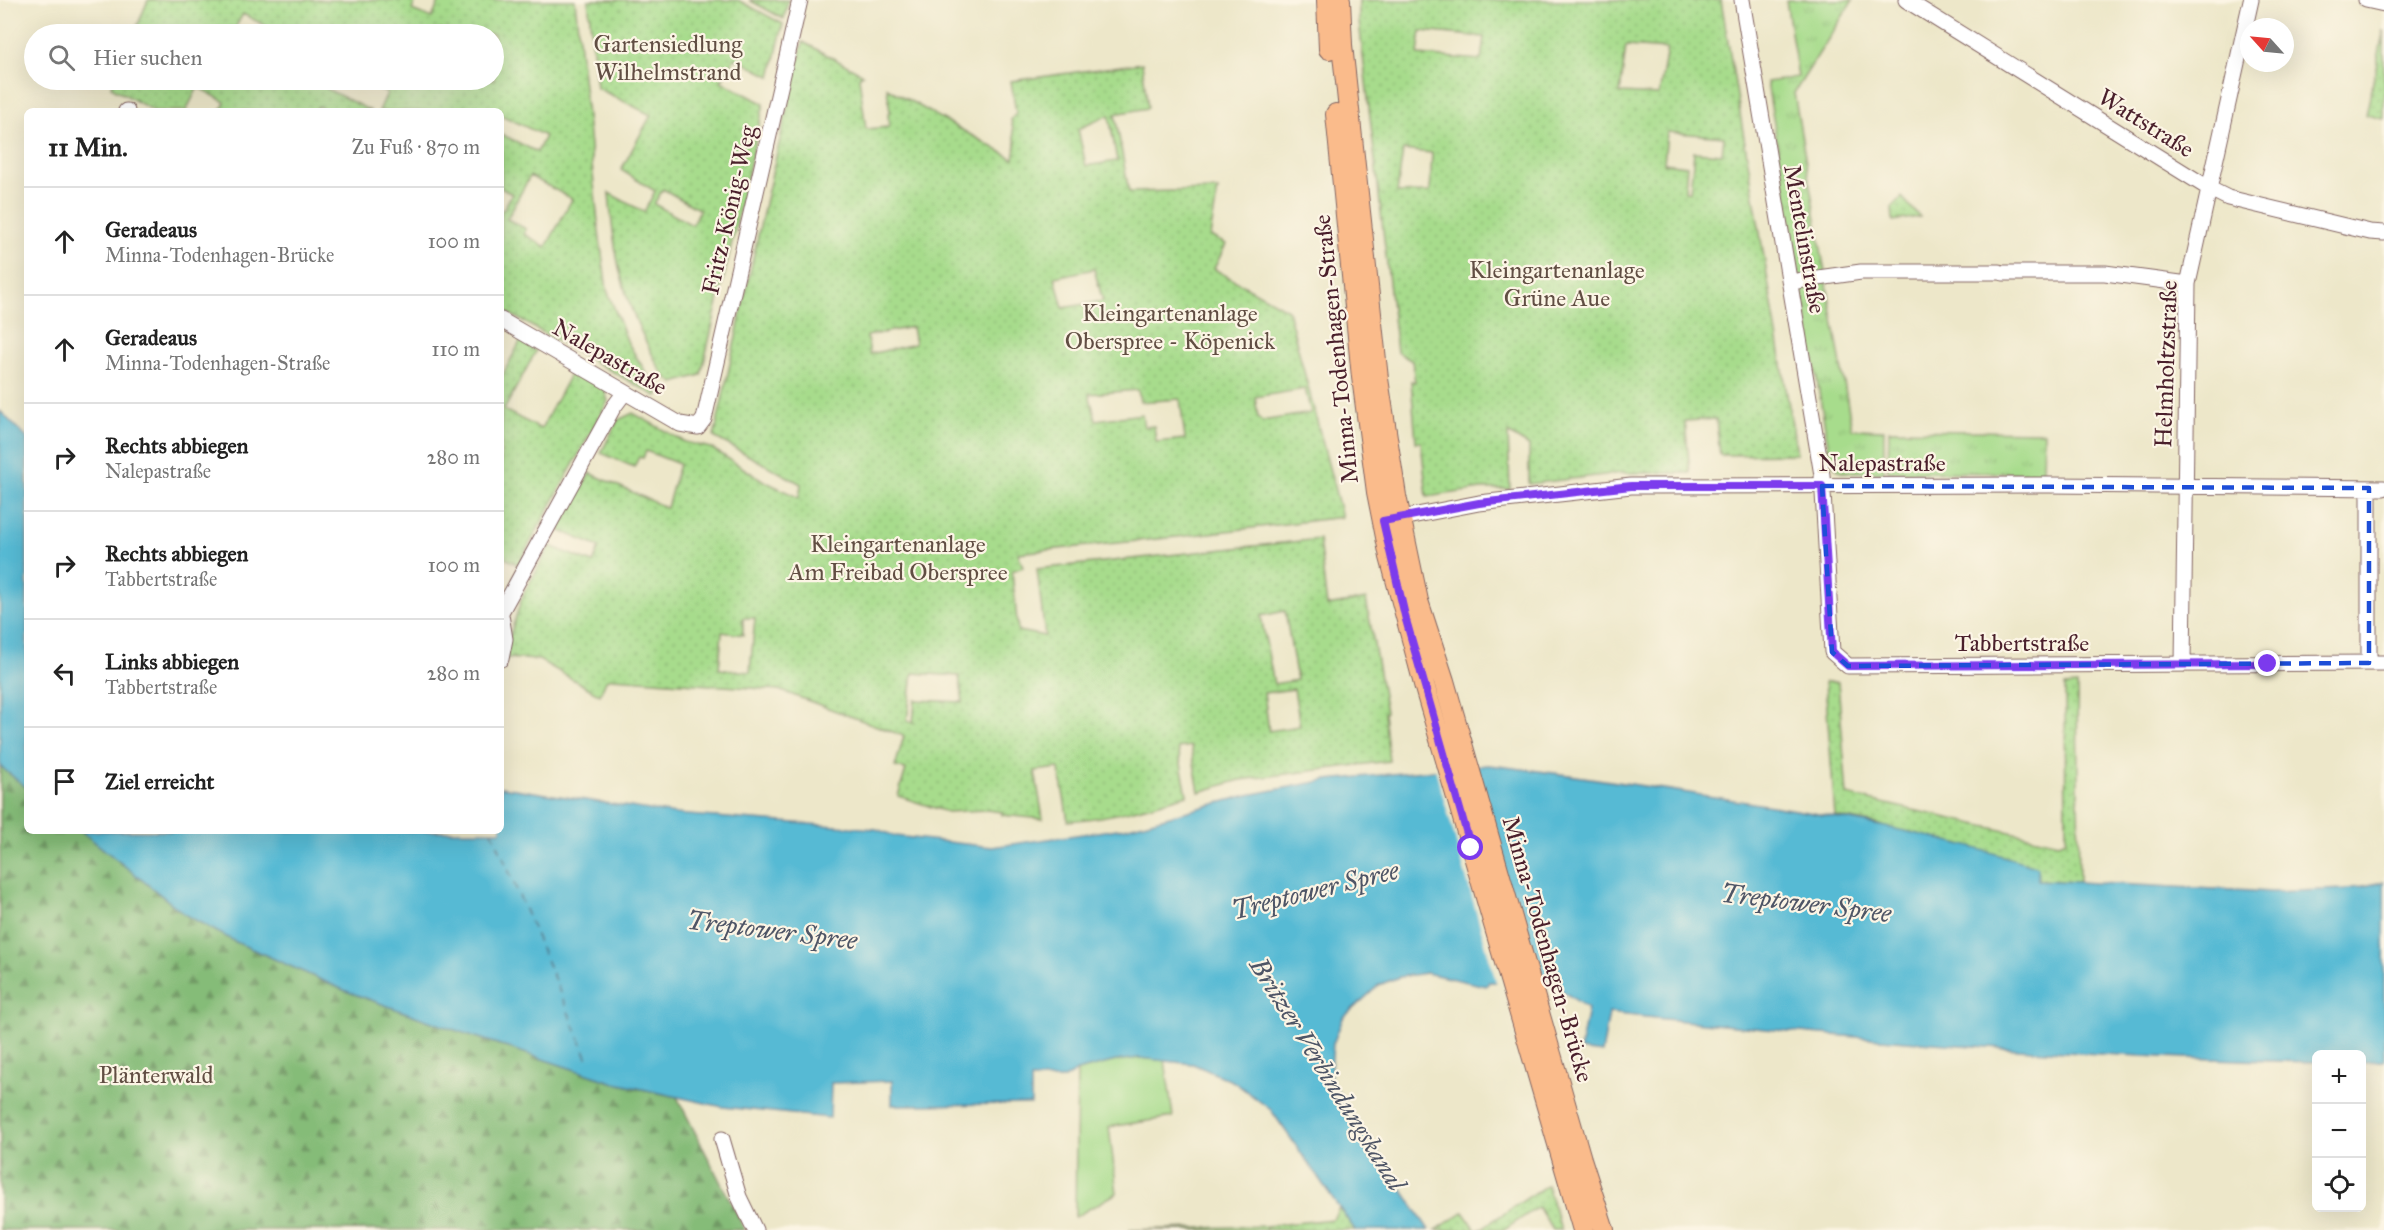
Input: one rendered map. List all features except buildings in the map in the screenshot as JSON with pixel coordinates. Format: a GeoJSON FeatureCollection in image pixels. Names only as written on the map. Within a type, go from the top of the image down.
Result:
{"type":"FeatureCollection","features":[{"type":"Feature","properties":{"kind":"main road","name":"Minna-Todenhagen-Straße"},"geometry":{"type":"LineString","coordinates":[[1327,0],[1329,42],[1361,369],[1377,492],[1391,520],[1444,681]]}},
{"type":"Feature","properties":{"kind":"main road","name":"Minna-Todenhagen-Straße"},"geometry":{"type":"LineString","coordinates":[[1340,0],[1342,45],[1378,379],[1395,579],[1425,688]]}},
{"type":"Feature","properties":{"kind":"main road","name":"Minna-Todenhagen-Brücke"},"geometry":{"type":"LineString","coordinates":[[1444,681],[1581,1160],[1604,1230]]}},
{"type":"Feature","properties":{"kind":"main road","name":"Minna-Todenhagen-Brücke"},"geometry":{"type":"LineString","coordinates":[[1425,688],[1583,1230]]}},
{"type":"Feature","properties":{"kind":"street","name":"Fritz-König-Weg"},"geometry":{"type":"LineString","coordinates":[[698,427],[704,419],[800,0]]}},
{"type":"Feature","properties":{"kind":"street","name":"Mentelinstraße"},"geometry":{"type":"LineString","coordinates":[[1742,0],[1822,486]]}},
{"type":"Feature","properties":{"kind":"street","name":"Wattstraße"},"geometry":{"type":"LineString","coordinates":[[1906,0],[2228,198],[2370,232],[2384,233]]}},
{"type":"Feature","properties":{"kind":"street","name":"Helmholtzstraße"},"geometry":{"type":"LineString","coordinates":[[2183,664],[2188,284],[2251,0]]}},
{"type":"Feature","properties":{"kind":"street"},"geometry":{"type":"LineString","coordinates":[[2366,0],[2384,4]]}},
{"type":"Feature","properties":{"kind":"street"},"geometry":{"type":"LineString","coordinates":[[1790,282],[1861,272],[2001,272],[2120,274],[2188,284]]}},
{"type":"Feature","properties":{"kind":"street","name":"Nalepastraße"},"geometry":{"type":"LineString","coordinates":[[504,322],[680,424],[698,427]]}},
{"type":"Feature","properties":{"kind":"street"},"geometry":{"type":"LineString","coordinates":[[504,608],[613,408],[625,392]]}},
{"type":"Feature","properties":{"kind":"street","name":"Nalepastraße"},"geometry":{"type":"LineString","coordinates":[[1391,520],[1479,503],[1631,486],[2376,488]]}},
{"type":"Feature","properties":{"kind":"street","name":"Tabbertstraße"},"geometry":{"type":"LineString","coordinates":[[1822,486],[1832,652],[1848,666],[2377,663]]}},
{"type":"Feature","properties":{"kind":"street"},"geometry":{"type":"LineString","coordinates":[[2376,488],[2377,663]]}},
{"type":"Feature","properties":{"kind":"street"},"geometry":{"type":"LineString","coordinates":[[722,1138],[739,1197],[755,1230]]}},
{"type":"Feature","properties":{"kind":"highlighted area"},"geometry":{"type":"Polygon","coordinates":[[[1822,486],[2369,488],[2369,663],[1848,666],[1832,652],[1822,486]]]}},
{"type":"Feature","properties":{"kind":"green space","name":"Gartensiedlung Wilhelmstrand"},"geometry":{"type":"Polygon","coordinates":[[[148,0],[416,0],[412,10],[432,18],[440,0],[575,0],[607,290],[628,343],[659,394],[656,396],[504,311],[504,208],[512,194],[504,190],[504,136],[537,152],[545,136],[504,116],[504,108],[380,108],[387,93],[381,90],[504,90],[504,24],[262,24],[243,14],[237,24],[138,24],[148,0]],[[530,176],[507,219],[526,229],[524,234],[546,247],[572,199],[530,176]]]}},
{"type":"Feature","properties":{"kind":"green space","name":"Gartensiedlung Wilhelmstrand"},"geometry":{"type":"Polygon","coordinates":[[[588,0],[738,0],[783,24],[771,77],[735,58],[721,81],[764,104],[701,375],[674,383],[666,377],[657,364],[632,311],[620,274],[613,236],[609,193],[644,212],[655,191],[621,170],[651,115],[597,88],[588,0]],[[663,189],[654,204],[692,225],[700,210],[663,189]]]}},
{"type":"Feature","properties":{"kind":"green space"},"geometry":{"type":"Polygon","coordinates":[[[749,0],[788,0],[784,19],[749,0]]]}},
{"type":"Feature","properties":{"kind":"green space","name":"Kleingartenanlage Grüne Aue"},"geometry":{"type":"Polygon","coordinates":[[[1359,0],[1721,0],[1797,454],[1720,455],[1716,419],[1685,421],[1690,473],[1621,473],[1529,484],[1529,446],[1508,433],[1510,489],[1481,489],[1427,497],[1421,442],[1416,442],[1411,381],[1415,382],[1412,361],[1397,352],[1359,21],[1359,0]],[[1421,31],[1418,55],[1481,60],[1484,37],[1421,31]],[[1626,46],[1620,93],[1659,95],[1667,49],[1626,46]],[[1667,132],[1664,163],[1687,166],[1685,191],[1690,192],[1694,152],[1722,154],[1724,137],[1667,132]],[[1403,150],[1397,193],[1430,192],[1432,153],[1403,150]]]}},
{"type":"Feature","properties":{"kind":"green space"},"geometry":{"type":"Polygon","coordinates":[[[1786,0],[1853,0],[1794,93],[1852,429],[1884,430],[1884,472],[1841,472],[1831,463],[1767,82],[1798,77],[1786,0]]]}},
{"type":"Feature","properties":{"kind":"green space"},"geometry":{"type":"Polygon","coordinates":[[[2384,30],[2384,119],[2366,115],[2384,30]]]}},
{"type":"Feature","properties":{"kind":"green space"},"geometry":{"type":"Polygon","coordinates":[[[803,42],[863,74],[859,77],[866,129],[889,127],[887,88],[1014,159],[1016,144],[1011,120],[1016,113],[1011,81],[1142,63],[1148,108],[1115,114],[1129,192],[1218,190],[1210,236],[1226,244],[1214,269],[1288,310],[1342,517],[1018,553],[1023,567],[1012,571],[1018,631],[1045,636],[1037,569],[1319,539],[1327,606],[1366,599],[1386,712],[1384,713],[1389,761],[1240,780],[1199,792],[1191,746],[1178,748],[1187,795],[1143,808],[1114,815],[1068,821],[1059,768],[1035,771],[1043,819],[1002,815],[1002,812],[986,810],[947,812],[898,796],[906,769],[895,767],[904,736],[779,690],[613,678],[606,680],[600,695],[539,660],[505,658],[523,595],[550,546],[593,563],[599,547],[558,530],[590,473],[667,508],[679,464],[646,451],[643,458],[639,457],[634,467],[601,453],[618,420],[633,413],[685,442],[711,448],[764,481],[799,498],[801,484],[714,437],[803,42]],[[1109,115],[1078,129],[1086,166],[1117,161],[1109,115]],[[1094,269],[1055,277],[1063,308],[1103,301],[1094,269]],[[912,327],[867,336],[870,354],[915,344],[912,327]],[[1305,389],[1255,397],[1258,417],[1262,421],[1311,413],[1305,389]],[[1138,390],[1089,394],[1096,420],[1142,414],[1144,427],[1154,426],[1156,442],[1185,439],[1180,399],[1140,402],[1138,390]],[[1285,611],[1261,616],[1274,684],[1297,680],[1285,611]],[[743,618],[743,635],[722,632],[719,669],[750,672],[755,618],[743,618]],[[913,673],[907,721],[913,723],[915,700],[963,702],[959,676],[913,673]],[[1294,689],[1264,693],[1269,731],[1300,726],[1294,689]]]}},
{"type":"Feature","properties":{"kind":"green space"},"geometry":{"type":"Polygon","coordinates":[[[116,90],[196,90],[188,108],[149,108],[116,90]]]}},
{"type":"Feature","properties":{"kind":"green space"},"geometry":{"type":"Polygon","coordinates":[[[203,90],[329,90],[365,108],[322,108],[318,106],[317,108],[222,108],[225,102],[203,90]]]}},
{"type":"Feature","properties":{"kind":"green space"},"geometry":{"type":"Polygon","coordinates":[[[1902,197],[1920,217],[1893,221],[1892,208],[1902,197]]]}},
{"type":"Feature","properties":{"kind":"green space"},"geometry":{"type":"Polygon","coordinates":[[[521,340],[536,351],[504,410],[504,372],[521,340]]]}},
{"type":"Feature","properties":{"kind":"green space"},"geometry":{"type":"Polygon","coordinates":[[[572,371],[604,388],[608,401],[518,565],[504,558],[504,410],[541,429],[572,371]]]}},
{"type":"Feature","properties":{"kind":"green space"},"geometry":{"type":"Polygon","coordinates":[[[1889,430],[2044,432],[2043,473],[1888,472],[1889,430]]]}},
{"type":"Feature","properties":{"kind":"green space"},"geometry":{"type":"Polygon","coordinates":[[[1825,682],[1838,682],[1847,795],[2059,843],[2066,840],[2065,686],[2077,685],[2079,883],[2038,880],[1876,824],[1835,816],[1825,682]]]}},
{"type":"Feature","properties":{"kind":"green space","name":"Plänterwald"},"geometry":{"type":"Polygon","coordinates":[[[0,766],[24,786],[24,834],[85,834],[186,915],[236,942],[346,991],[449,1028],[615,1083],[677,1097],[745,1230],[0,1230],[0,766]]]}},
{"type":"Feature","properties":{"kind":"green space"},"geometry":{"type":"Polygon","coordinates":[[[1139,1058],[1165,1060],[1173,1117],[1109,1127],[1117,1193],[1075,1217],[1077,1071],[1139,1058]]]}},
{"type":"Feature","properties":{"kind":"green space"},"geometry":{"type":"Polygon","coordinates":[[[1547,1185],[1561,1230],[1553,1230],[1538,1207],[1504,1230],[1479,1230],[1547,1185]]]}},
{"type":"Feature","properties":{"kind":"green space"},"geometry":{"type":"Polygon","coordinates":[[[1339,1208],[1355,1230],[1266,1230],[1266,1226],[1333,1219],[1339,1208]]]}},
{"type":"Feature","properties":{"kind":"green space"},"geometry":{"type":"Polygon","coordinates":[[[1463,1212],[1476,1230],[1436,1230],[1463,1212]]]}},
{"type":"Feature","properties":{"kind":"green space"},"geometry":{"type":"Polygon","coordinates":[[[1266,1226],[1266,1230],[1129,1230],[1266,1226]]]}},
{"type":"Feature","properties":{"kind":"water"},"geometry":{"type":"Polygon","coordinates":[[[0,411],[24,435],[24,786],[0,766],[0,411]]]}},
{"type":"Feature","properties":{"kind":"water"},"geometry":{"type":"Polygon","coordinates":[[[1488,765],[1677,791],[1891,828],[1965,845],[2038,867],[2038,880],[2272,892],[2348,889],[2384,882],[2384,1061],[2366,1062],[2366,1050],[2312,1050],[2312,1062],[2051,1051],[1874,1039],[1609,1013],[1602,1053],[1580,1050],[1588,1009],[1553,984],[1489,982],[1486,986],[1426,973],[1399,977],[1379,985],[1343,1018],[1333,1044],[1330,1080],[1429,1230],[1355,1230],[1271,1110],[1234,1082],[1193,1064],[1139,1058],[1077,1071],[1064,1079],[1031,1079],[1031,1104],[892,1105],[892,1081],[831,1083],[830,1118],[723,1107],[615,1083],[346,991],[236,942],[186,915],[85,834],[504,834],[504,787],[675,814],[876,829],[895,836],[992,847],[1125,828],[1248,795],[1327,780],[1488,765]]]}},
{"type":"Feature","properties":{"kind":"pier"},"geometry":{"type":"Polygon","coordinates":[[[1454,766],[1517,986],[1497,985],[1435,768],[1454,766]]]}},
{"type":"Feature","properties":{"kind":"ferry route"},"geometry":{"type":"LineString","coordinates":[[493,834],[588,1059]]}},
{"type":"Feature","properties":{"kind":"route"},"geometry":{"type":"LineString","coordinates":[[1471,848],[1406,620],[1383,521],[1479,503],[1631,486],[1822,486],[1832,652],[1837,659],[1848,666],[2268,664]]}},
{"type":"Feature","properties":{"kind":"park label","name":"Kleingartenanlage Oberspree - Köpenick"},"geometry":{"type":"Point","coordinates":[1170,327]}},
{"type":"Feature","properties":{"kind":"park label","name":"Kleingartenanlage Am Freibad Oberspree"},"geometry":{"type":"Point","coordinates":[898,558]}},
{"type":"Feature","properties":{"kind":"water label","name":"Treptower Spree"},"geometry":{"type":"Point","coordinates":[1315,890]}},
{"type":"Feature","properties":{"kind":"water label","name":"Treptower Spree"},"geometry":{"type":"Point","coordinates":[1806,903]}},
{"type":"Feature","properties":{"kind":"water label","name":"Treptower Spree"},"geometry":{"type":"Point","coordinates":[772,930]}},
{"type":"Feature","properties":{"kind":"water label","name":"Britzer Verbindungskanal"},"geometry":{"type":"Point","coordinates":[1328,1074]}}]}
